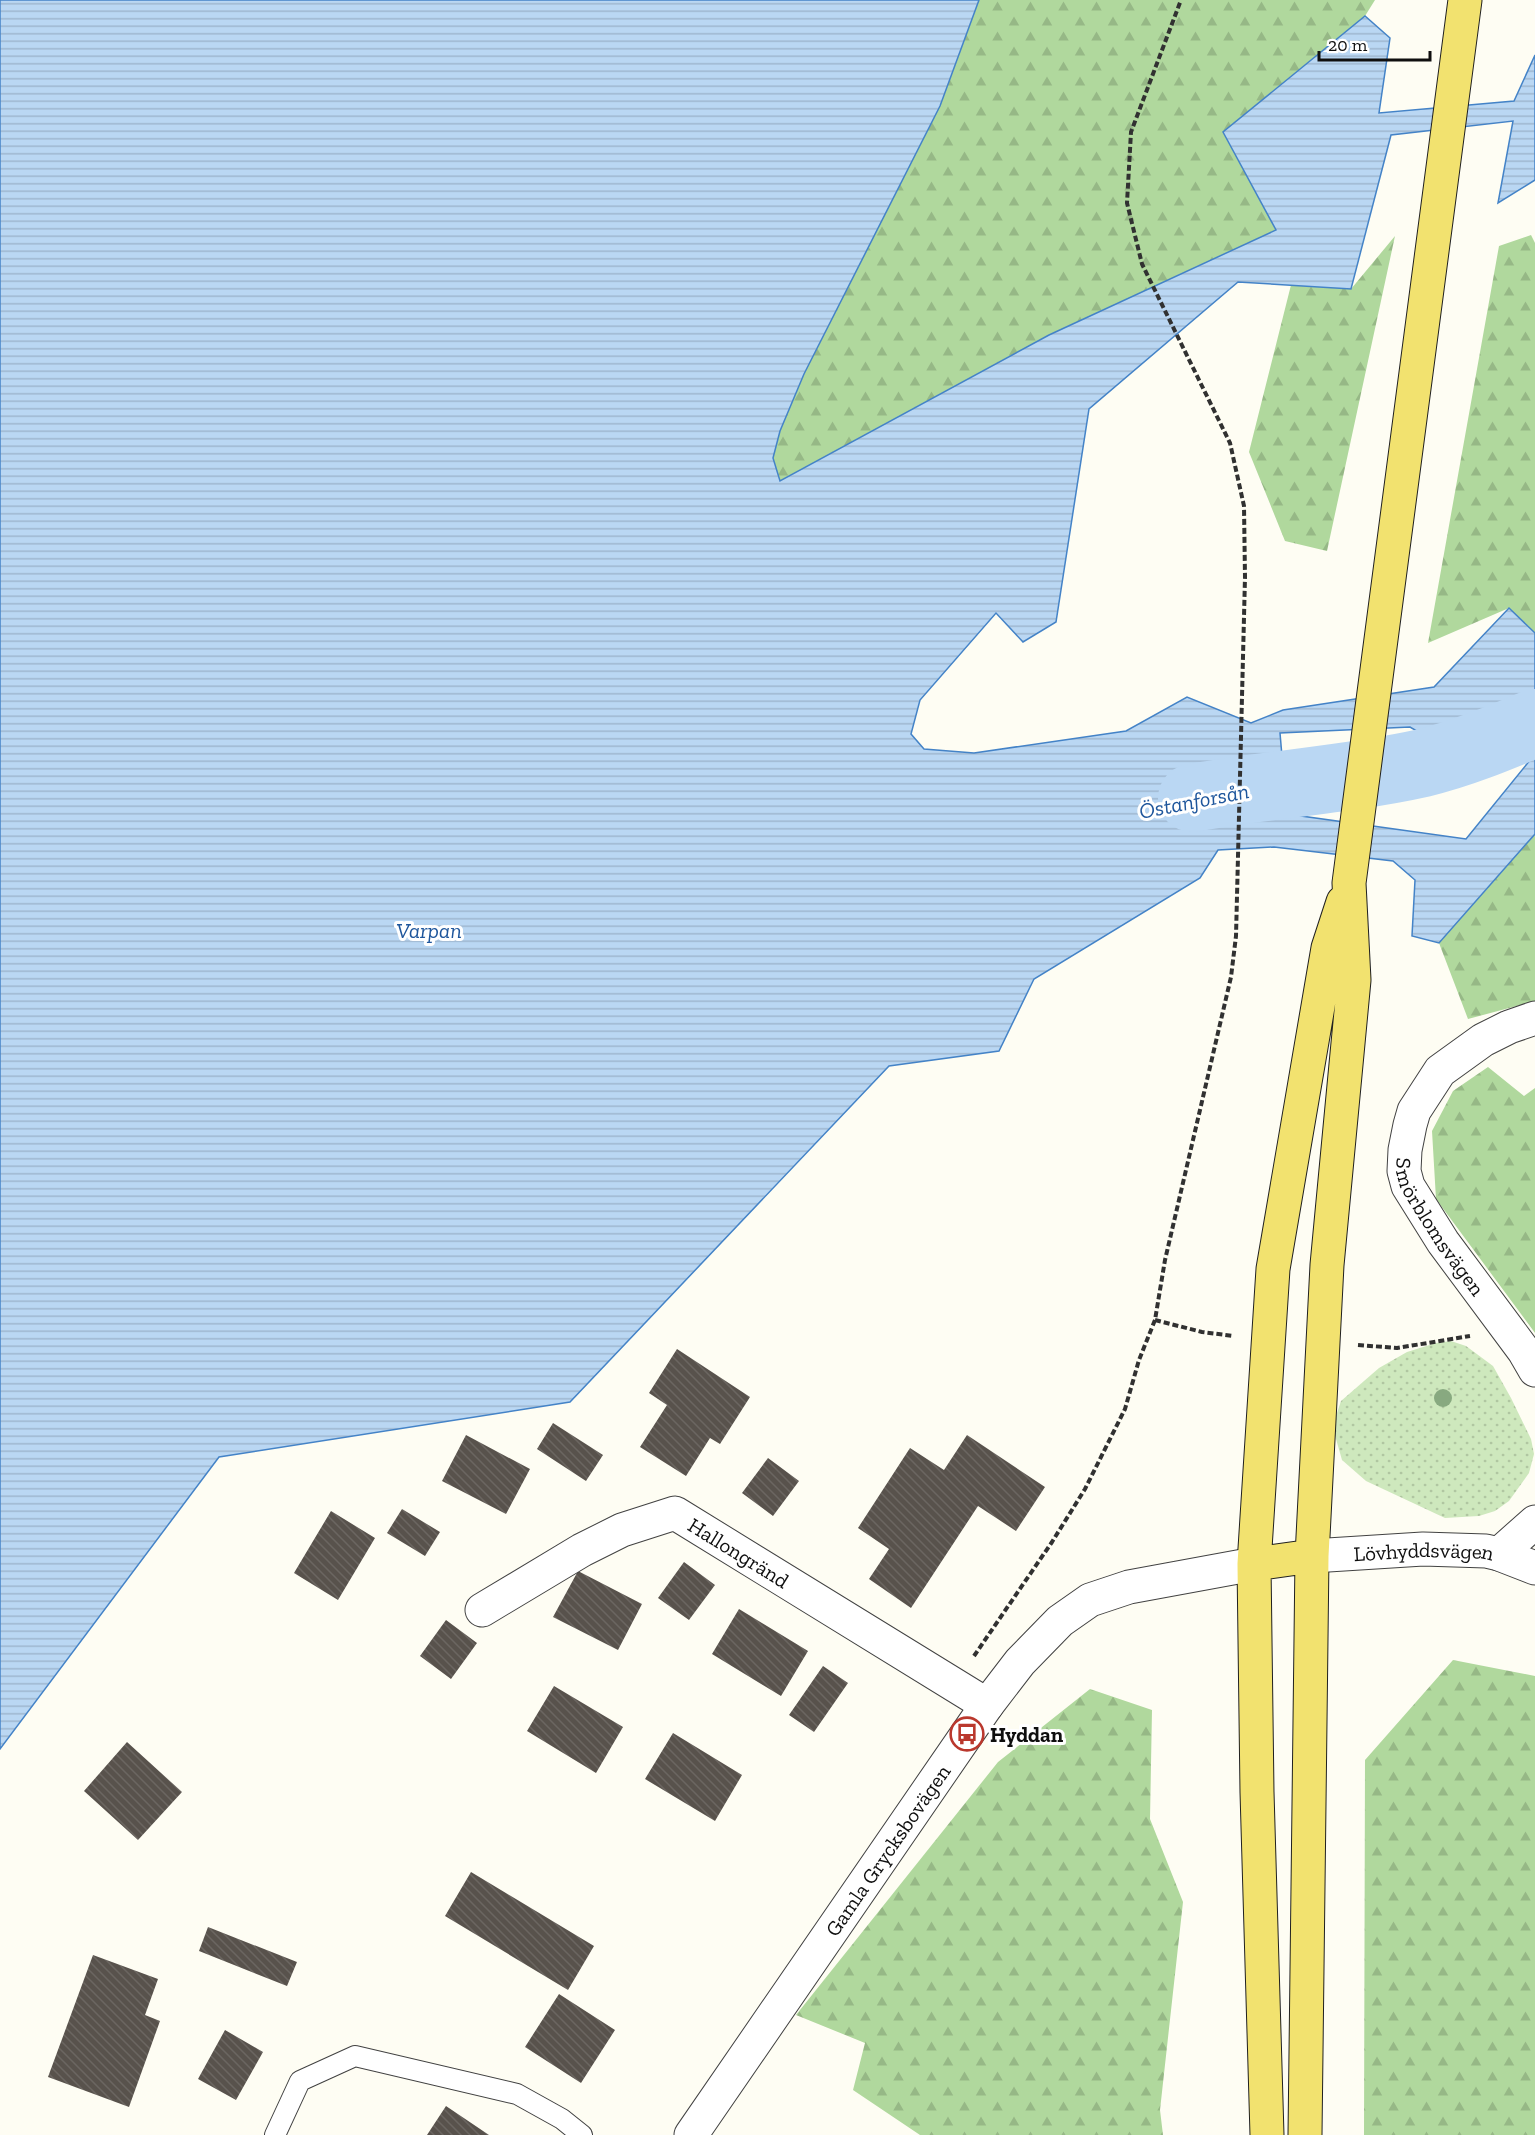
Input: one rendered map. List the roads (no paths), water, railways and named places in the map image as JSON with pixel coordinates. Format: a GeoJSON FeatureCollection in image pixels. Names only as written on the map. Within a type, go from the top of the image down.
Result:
{"type":"FeatureCollection","features":[{"type":"Feature","properties":{"kind":"main road"},"geometry":{"type":"LineString","coordinates":[[1305,2135],[1312,1556],[1327,1265],[1354,980],[1350,883],[1463,15]]}},
{"type":"Feature","properties":{"kind":"main road"},"geometry":{"type":"LineString","coordinates":[[1267,2135],[1257,1792],[1254,1564],[1273,1269],[1328,948],[1350,883]]}},
{"type":"Feature","properties":{"kind":"main road"},"geometry":{"type":"LineString","coordinates":[[1254,1564],[1312,1556]]}},
{"type":"Feature","properties":{"kind":"street","name":"Smörblomsvägen"},"geometry":{"type":"LineString","coordinates":[[1535,1018],[1509,1027],[1483,1040],[1440,1071],[1414,1111],[1405,1150],[1404,1171],[1408,1186],[1443,1242],[1524,1350],[1535,1370]]}},
{"type":"Feature","properties":{"kind":"street","name":"Hallongränd"},"geometry":{"type":"LineString","coordinates":[[482,1610],[582,1550],[622,1530],[675,1513],[987,1705]]}},
{"type":"Feature","properties":{"kind":"street"},"geometry":{"type":"LineString","coordinates":[[1499,1554],[1535,1522]]}},
{"type":"Feature","properties":{"kind":"street","name":"Lövhyddsvägen"},"geometry":{"type":"LineString","coordinates":[[1312,1556],[1423,1549],[1499,1554],[1535,1568]]}},
{"type":"Feature","properties":{"kind":"street","name":"Gamla Grycksbovägen"},"geometry":{"type":"LineString","coordinates":[[691,2135],[987,1705],[1020,1662],[1060,1621],[1090,1600],[1130,1587],[1254,1564]]}},
{"type":"Feature","properties":{"kind":"lane"},"geometry":{"type":"LineString","coordinates":[[275,2135],[300,2081],[355,2056],[518,2094],[562,2119],[582,2135]]}},
{"type":"Feature","properties":{"kind":"water","name":"Varpan"},"geometry":{"type":"Polygon","coordinates":[[[0,0],[979,0],[940,106],[804,374],[780,431],[773,458],[780,481],[1049,335],[1276,230],[1223,132],[1365,16],[1390,38],[1379,113],[1514,101],[1535,55],[1535,180],[1498,203],[1513,121],[1391,135],[1351,289],[1238,282],[1089,409],[1056,622],[1023,642],[996,613],[920,700],[911,734],[924,749],[974,753],[1126,731],[1187,697],[1251,723],[1283,710],[1434,687],[1509,608],[1535,633],[1535,745],[1446,748],[1410,727],[1280,733],[1287,814],[1466,839],[1535,754],[1535,834],[1439,943],[1412,936],[1415,880],[1393,861],[1274,847],[1218,850],[1200,878],[1034,979],[999,1051],[889,1066],[570,1402],[219,1457],[0,1749],[0,0]]]}},
{"type":"Feature","properties":{"kind":"waterway","name":"Östanforsån"},"geometry":{"type":"LineString","coordinates":[[1192,798],[1366,774],[1423,763],[1466,750],[1535,723]]}},
{"type":"Feature","properties":{"kind":"place","name":"Hyddan"},"geometry":{"type":"Point","coordinates":[967,1734]}}]}
